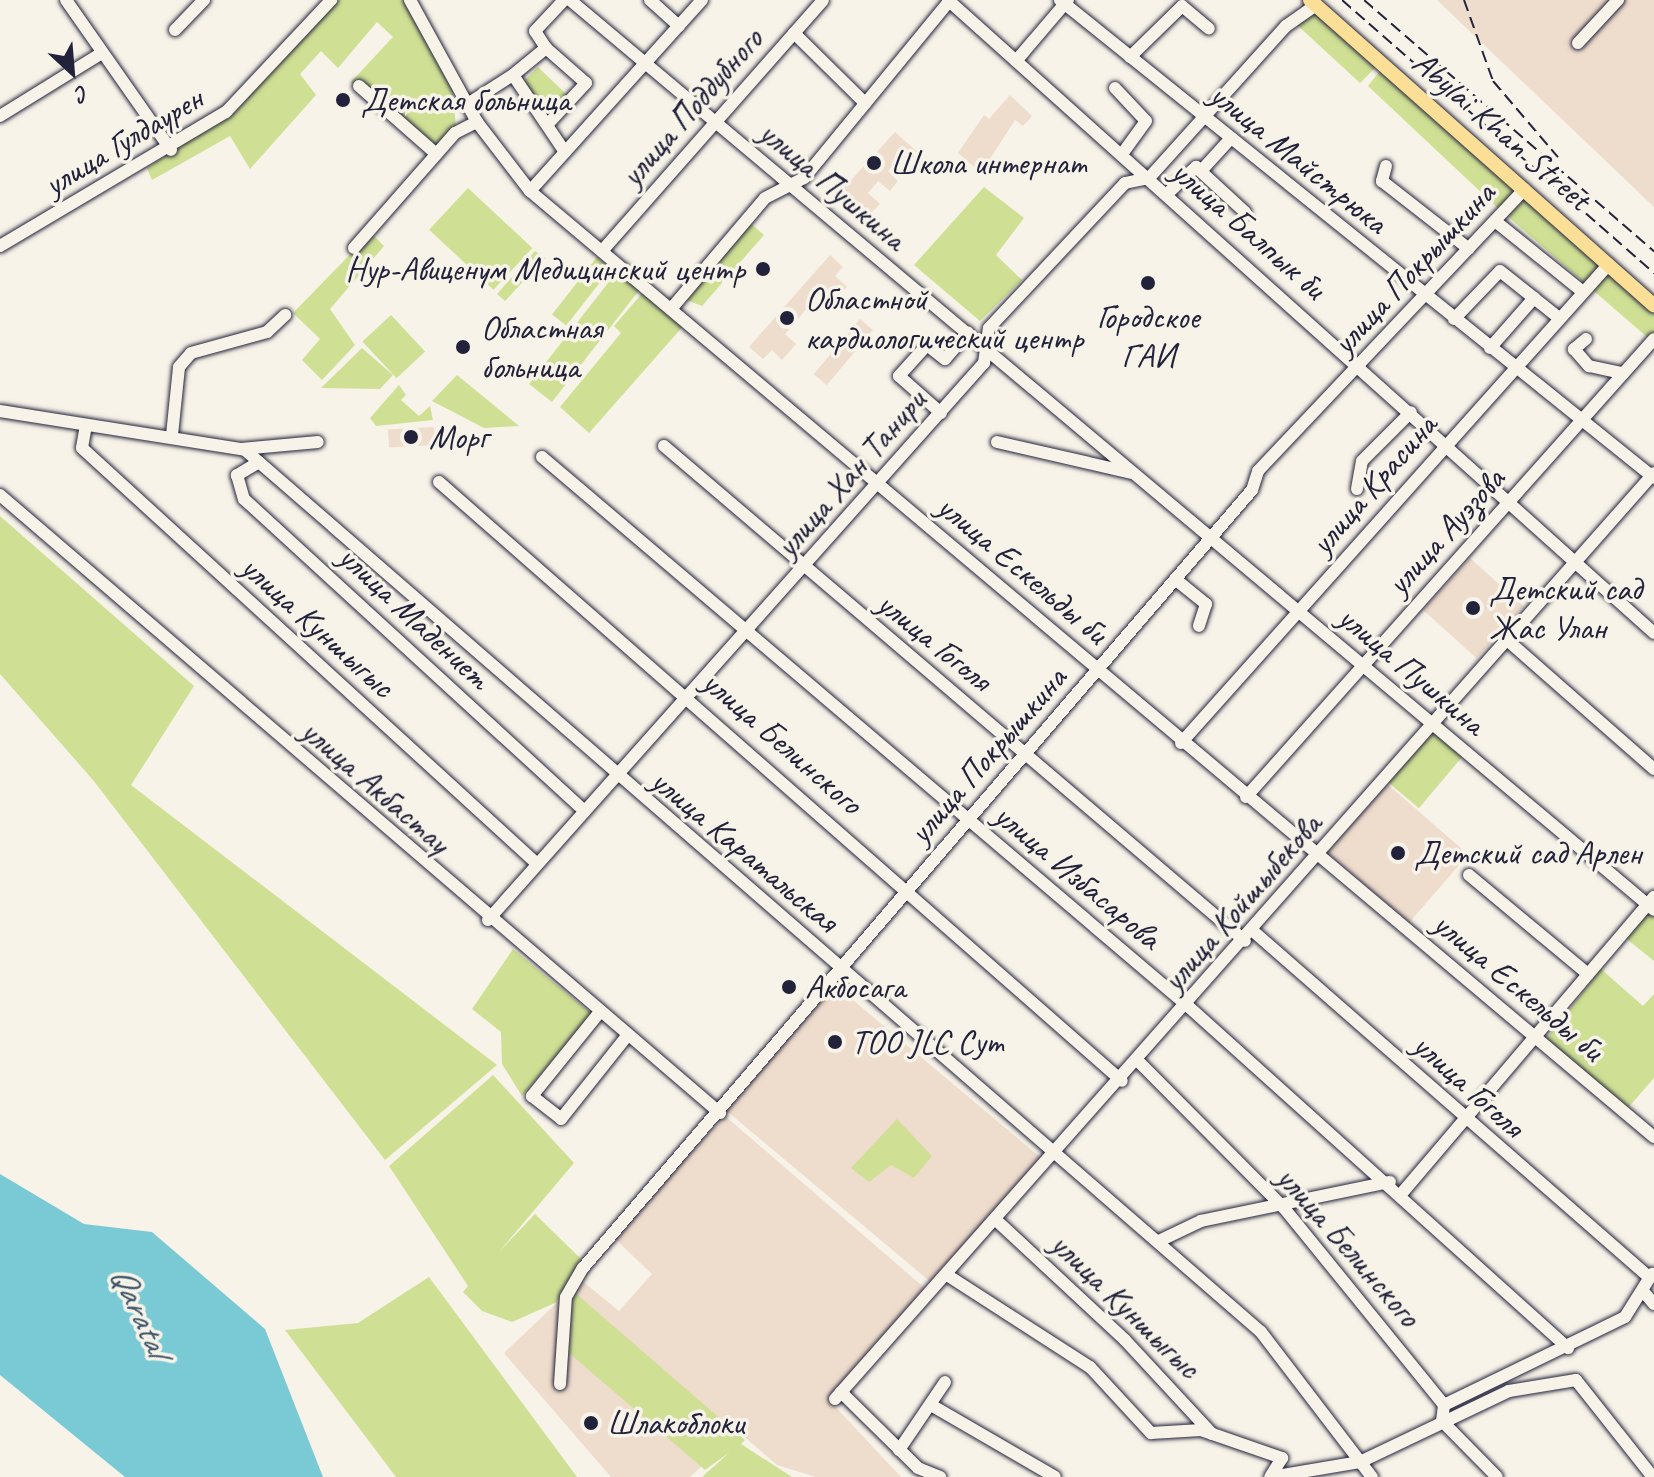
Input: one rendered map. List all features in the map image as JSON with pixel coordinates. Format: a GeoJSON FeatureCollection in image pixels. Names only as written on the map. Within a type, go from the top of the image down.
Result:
{"type":"FeatureCollection","features":[{"type":"Feature","properties":{"kind":"main road","name":"Abylai Khan Street"},"geometry":{"type":"LineString","coordinates":[[1313,3],[1654,305]]}},
{"type":"Feature","properties":{"kind":"street"},"geometry":{"type":"LineString","coordinates":[[66,0],[171,150]]}},
{"type":"Feature","properties":{"kind":"street"},"geometry":{"type":"LineString","coordinates":[[175,30],[204,0]]}},
{"type":"Feature","properties":{"kind":"street","name":"улица Гулдаурен"},"geometry":{"type":"LineString","coordinates":[[0,246],[171,150],[226,112],[331,0]]}},
{"type":"Feature","properties":{"kind":"street","name":"улица Ескельды би"},"geometry":{"type":"LineString","coordinates":[[410,0],[477,122],[530,191],[1099,670],[1181,743],[1654,1137]]}},
{"type":"Feature","properties":{"kind":"street"},"geometry":{"type":"LineString","coordinates":[[547,125],[586,83],[546,48],[535,31],[567,0]]}},
{"type":"Feature","properties":{"kind":"street","name":"улица Пушкина"},"geometry":{"type":"LineString","coordinates":[[567,0],[715,121],[786,185],[987,348],[1431,723],[1652,904]]}},
{"type":"Feature","properties":{"kind":"street"},"geometry":{"type":"LineString","coordinates":[[650,0],[679,26]]}},
{"type":"Feature","properties":{"kind":"street"},"geometry":{"type":"LineString","coordinates":[[530,191],[702,0]]}},
{"type":"Feature","properties":{"kind":"street","name":"улица Поддубного"},"geometry":{"type":"LineString","coordinates":[[602,251],[823,0]]}},
{"type":"Feature","properties":{"kind":"street"},"geometry":{"type":"LineString","coordinates":[[671,309],[765,198],[804,178],[949,0]]}},
{"type":"Feature","properties":{"kind":"street","name":"улица Балпык би"},"geometry":{"type":"LineString","coordinates":[[949,0],[1361,365],[1574,564],[1654,633]]}},
{"type":"Feature","properties":{"kind":"street"},"geometry":{"type":"LineString","coordinates":[[1578,43],[1618,0]]}},
{"type":"Feature","properties":{"kind":"street"},"geometry":{"type":"LineString","coordinates":[[1016,61],[1064,1]]}},
{"type":"Feature","properties":{"kind":"street","name":"улица Майстрюка"},"geometry":{"type":"LineString","coordinates":[[1064,1],[1424,296],[1653,476]]}},
{"type":"Feature","properties":{"kind":"street","name":"улица Хан Танири"},"geometry":{"type":"LineString","coordinates":[[488,920],[534,861],[618,779],[984,363],[989,328],[1125,183],[1149,178],[1286,26],[1313,3]]}},
{"type":"Feature","properties":{"kind":"street"},"geometry":{"type":"LineString","coordinates":[[1130,57],[1182,6],[1209,29]]}},
{"type":"Feature","properties":{"kind":"street"},"geometry":{"type":"LineString","coordinates":[[794,33],[865,103]]}},
{"type":"Feature","properties":{"kind":"street"},"geometry":{"type":"LineString","coordinates":[[469,103],[513,75],[546,48]]}},
{"type":"Feature","properties":{"kind":"street"},"geometry":{"type":"LineString","coordinates":[[0,116],[102,53]]}},
{"type":"Feature","properties":{"kind":"street"},"geometry":{"type":"LineString","coordinates":[[513,75],[565,152]]}},
{"type":"Feature","properties":{"kind":"street"},"geometry":{"type":"LineString","coordinates":[[359,86],[436,154]]}},
{"type":"Feature","properties":{"kind":"street"},"geometry":{"type":"LineString","coordinates":[[1115,88],[1146,121],[1122,154]]}},
{"type":"Feature","properties":{"kind":"street"},"geometry":{"type":"LineString","coordinates":[[354,248],[436,154],[477,122]]}},
{"type":"Feature","properties":{"kind":"street"},"geometry":{"type":"LineString","coordinates":[[1201,171],[1231,138]]}},
{"type":"Feature","properties":{"kind":"street"},"geometry":{"type":"LineString","coordinates":[[1386,166],[1382,181],[1469,249]]}},
{"type":"Feature","properties":{"kind":"street"},"geometry":{"type":"LineString","coordinates":[[1167,194],[1196,167],[1245,212]]}},
{"type":"Feature","properties":{"kind":"street","name":"улица Покрышкина"},"geometry":{"type":"LineString","coordinates":[[560,1384],[566,1297],[583,1268],[720,1113],[906,887],[969,821],[1252,490],[1258,471],[1525,189]]}},
{"type":"Feature","properties":{"kind":"street"},"geometry":{"type":"LineString","coordinates":[[1495,221],[1583,292]]}},
{"type":"Feature","properties":{"kind":"street","name":"улица Красина"},"geometry":{"type":"LineString","coordinates":[[1181,743],[1609,264]]}},
{"type":"Feature","properties":{"kind":"street"},"geometry":{"type":"LineString","coordinates":[[1454,319],[1500,271],[1559,318]]}},
{"type":"Feature","properties":{"kind":"street"},"geometry":{"type":"LineString","coordinates":[[1490,348],[1534,298]]}},
{"type":"Feature","properties":{"kind":"street"},"geometry":{"type":"LineString","coordinates":[[172,435],[179,367],[191,353],[267,332],[285,315]]}},
{"type":"Feature","properties":{"kind":"street"},"geometry":{"type":"LineString","coordinates":[[941,413],[899,376],[927,345],[945,359],[968,333]]}},
{"type":"Feature","properties":{"kind":"street"},"geometry":{"type":"LineString","coordinates":[[1586,339],[1574,349],[1589,366],[1623,373]]}},
{"type":"Feature","properties":{"kind":"street","name":"улица Ауэзова"},"geometry":{"type":"LineString","coordinates":[[1246,797],[1654,339]]}},
{"type":"Feature","properties":{"kind":"street","name":"улица Каратальская"},"geometry":{"type":"LineString","coordinates":[[0,411],[172,435],[241,449],[259,462],[618,779],[1058,1151],[1261,1332],[1372,1477]]}},
{"type":"Feature","properties":{"kind":"street"},"geometry":{"type":"LineString","coordinates":[[1357,489],[1362,461],[1411,412]]}},
{"type":"Feature","properties":{"kind":"street","name":"улица Куншыгыс"},"geometry":{"type":"LineString","coordinates":[[86,425],[82,448],[534,861]]}},
{"type":"Feature","properties":{"kind":"street"},"geometry":{"type":"LineString","coordinates":[[241,449],[318,442]]}},
{"type":"Feature","properties":{"kind":"street","name":"улица Пушкина"},"geometry":{"type":"LineString","coordinates":[[997,442],[1136,473]]}},
{"type":"Feature","properties":{"kind":"street","name":"улица Гоголя"},"geometry":{"type":"LineString","coordinates":[[664,446],[803,569],[1249,936],[1467,1123],[1652,1275]]}},
{"type":"Feature","properties":{"kind":"street","name":"улица Избасарова"},"geometry":{"type":"LineString","coordinates":[[542,457],[1189,1007],[1390,1182],[1568,1348]]}},
{"type":"Feature","properties":{"kind":"street","name":"улица Мадениет"},"geometry":{"type":"LineString","coordinates":[[259,462],[237,475],[244,499],[585,811]]}},
{"type":"Feature","properties":{"kind":"street","name":"улица Койшыбекова"},"geometry":{"type":"LineString","coordinates":[[899,1450],[838,1396],[1189,1007],[1431,723],[1653,476]]}},
{"type":"Feature","properties":{"kind":"street","name":"улица Белинского"},"geometry":{"type":"LineString","coordinates":[[439,482],[906,887],[1122,1081]]}},
{"type":"Feature","properties":{"kind":"street","name":"улица Акбастау"},"geometry":{"type":"LineString","coordinates":[[0,495],[488,920],[720,1113]]}},
{"type":"Feature","properties":{"kind":"street"},"geometry":{"type":"LineString","coordinates":[[1175,579],[1206,604],[1199,626]]}},
{"type":"Feature","properties":{"kind":"street"},"geometry":{"type":"LineString","coordinates":[[1506,639],[1654,769]]}},
{"type":"Feature","properties":{"kind":"street"},"geometry":{"type":"LineString","coordinates":[[1469,875],[1588,974]]}},
{"type":"Feature","properties":{"kind":"street"},"geometry":{"type":"LineString","coordinates":[[1402,1193],[1467,1123],[1539,1039],[1588,974],[1652,904]]}},
{"type":"Feature","properties":{"kind":"street"},"geometry":{"type":"LineString","coordinates":[[599,1013],[532,1096],[561,1119],[627,1036]]}},
{"type":"Feature","properties":{"kind":"street","name":"улица Белинского"},"geometry":{"type":"LineString","coordinates":[[1139,1062],[1284,1208],[1444,1405]]}},
{"type":"Feature","properties":{"kind":"street"},"geometry":{"type":"LineString","coordinates":[[1159,1241],[1201,1221],[1284,1208],[1390,1182]]}},
{"type":"Feature","properties":{"kind":"street","name":"улица Куншыгыс"},"geometry":{"type":"LineString","coordinates":[[996,1220],[1125,1340],[1212,1435]]}},
{"type":"Feature","properties":{"kind":"street"},"geometry":{"type":"LineString","coordinates":[[947,1275],[1090,1367],[1151,1433],[1212,1435],[1282,1458],[1270,1477]]}},
{"type":"Feature","properties":{"kind":"street"},"geometry":{"type":"LineString","coordinates":[[1442,1421],[1444,1405],[1568,1348],[1625,1317],[1652,1275]]}},
{"type":"Feature","properties":{"kind":"street"},"geometry":{"type":"LineString","coordinates":[[1643,1291],[1654,1304]]}},
{"type":"Feature","properties":{"kind":"street"},"geometry":{"type":"LineString","coordinates":[[1270,1477],[1360,1462],[1509,1391],[1576,1380],[1653,1477]]}},
{"type":"Feature","properties":{"kind":"street"},"geometry":{"type":"LineString","coordinates":[[940,1477],[899,1450],[945,1382]]}},
{"type":"Feature","properties":{"kind":"street"},"geometry":{"type":"LineString","coordinates":[[931,1405],[1055,1477]]}},
{"type":"Feature","properties":{"kind":"street"},"geometry":{"type":"LineString","coordinates":[[1442,1421],[1497,1477]]}},
{"type":"Feature","properties":{"kind":"shaded area"},"geometry":{"type":"Polygon","coordinates":[[[1437,0],[1654,0],[1654,207],[1437,0]]]}},
{"type":"Feature","properties":{"kind":"shaded area"},"geometry":{"type":"Polygon","coordinates":[[[1010,95],[1032,116],[1023,126],[1015,120],[981,173],[958,153],[984,115],[989,119],[1010,95]]]}},
{"type":"Feature","properties":{"kind":"shaded area"},"geometry":{"type":"Polygon","coordinates":[[[895,132],[923,157],[913,167],[901,156],[888,171],[898,181],[890,191],[878,181],[868,193],[880,204],[870,214],[843,189],[895,132]]]}},
{"type":"Feature","properties":{"kind":"shaded area","name":"Областной кардиологический центр"},"geometry":{"type":"Polygon","coordinates":[[[830,255],[843,267],[835,276],[847,287],[834,301],[822,291],[785,334],[796,344],[782,360],[772,350],[763,359],[749,347],[830,255]]]}},
{"type":"Feature","properties":{"kind":"shaded area"},"geometry":{"type":"Polygon","coordinates":[[[860,319],[873,330],[827,385],[814,374],[860,319]]]}},
{"type":"Feature","properties":{"kind":"shaded area"},"geometry":{"type":"Polygon","coordinates":[[[434,427],[435,445],[389,447],[388,429],[434,427]]]}},
{"type":"Feature","properties":{"kind":"shaded area","name":"Детский сад Жас Улан"},"geometry":{"type":"Polygon","coordinates":[[[1470,558],[1524,606],[1477,658],[1423,610],[1470,558]]]}},
{"type":"Feature","properties":{"kind":"shaded area","name":"Детский сад Арлен"},"geometry":{"type":"Polygon","coordinates":[[[1386,783],[1468,855],[1409,923],[1326,852],[1386,783]]]}},
{"type":"Feature","properties":{"kind":"shaded area","name":"ТОО JLC Сут"},"geometry":{"type":"Polygon","coordinates":[[[829,980],[1047,1163],[941,1290],[722,1107],[829,980]]]}},
{"type":"Feature","properties":{"kind":"shaded area"},"geometry":{"type":"Polygon","coordinates":[[[725,1116],[927,1290],[829,1400],[901,1477],[816,1477],[777,1465],[739,1432],[690,1477],[611,1477],[504,1353],[581,1280],[619,1311],[652,1274],[612,1236],[725,1116]]]}},
{"type":"Feature","properties":{"kind":"green space"},"geometry":{"type":"Polygon","coordinates":[[[333,0],[407,0],[452,76],[456,130],[436,151],[351,82],[393,37],[377,22],[338,68],[321,51],[300,74],[316,95],[250,169],[230,136],[152,180],[147,168],[231,112],[333,0]]]}},
{"type":"Feature","properties":{"kind":"green space"},"geometry":{"type":"Polygon","coordinates":[[[1317,9],[1379,64],[1360,83],[1295,23],[1317,9]]]}},
{"type":"Feature","properties":{"kind":"green space"},"geometry":{"type":"Polygon","coordinates":[[[538,67],[566,94],[546,117],[523,82],[538,67]]]}},
{"type":"Feature","properties":{"kind":"green space"},"geometry":{"type":"Polygon","coordinates":[[[1383,67],[1521,188],[1501,211],[1368,86],[1383,67]]]}},
{"type":"Feature","properties":{"kind":"green space"},"geometry":{"type":"Polygon","coordinates":[[[984,187],[1024,218],[996,255],[1022,280],[980,321],[914,265],[984,187]]]}},
{"type":"Feature","properties":{"kind":"green space"},"geometry":{"type":"Polygon","coordinates":[[[468,188],[532,248],[493,290],[429,230],[468,188]]]}},
{"type":"Feature","properties":{"kind":"green space"},"geometry":{"type":"Polygon","coordinates":[[[1527,195],[1654,311],[1654,343],[1506,215],[1527,195]]]}},
{"type":"Feature","properties":{"kind":"green space"},"geometry":{"type":"Polygon","coordinates":[[[749,222],[764,235],[702,306],[684,299],[749,222]]]}},
{"type":"Feature","properties":{"kind":"green space"},"geometry":{"type":"Polygon","coordinates":[[[371,233],[384,246],[330,309],[355,345],[322,380],[302,360],[320,339],[293,313],[371,233]]]}},
{"type":"Feature","properties":{"kind":"green space"},"geometry":{"type":"Polygon","coordinates":[[[535,251],[545,258],[505,301],[497,294],[535,251]]]}},
{"type":"Feature","properties":{"kind":"green space"},"geometry":{"type":"Polygon","coordinates":[[[597,257],[611,268],[566,326],[552,315],[597,257]]]}},
{"type":"Feature","properties":{"kind":"green space"},"geometry":{"type":"Polygon","coordinates":[[[619,269],[642,287],[552,402],[529,384],[619,269]]]}},
{"type":"Feature","properties":{"kind":"green space"},"geometry":{"type":"Polygon","coordinates":[[[645,290],[685,324],[589,433],[560,407],[621,333],[614,326],[645,290]]]}},
{"type":"Feature","properties":{"kind":"green space"},"geometry":{"type":"Polygon","coordinates":[[[391,315],[425,352],[397,378],[362,342],[391,315]]]}},
{"type":"Feature","properties":{"kind":"green space"},"geometry":{"type":"Polygon","coordinates":[[[362,348],[393,375],[380,389],[321,388],[362,348]]]}},
{"type":"Feature","properties":{"kind":"green space"},"geometry":{"type":"Polygon","coordinates":[[[457,375],[519,426],[484,428],[432,401],[457,375]]]}},
{"type":"Feature","properties":{"kind":"green space"},"geometry":{"type":"Polygon","coordinates":[[[399,385],[406,395],[401,400],[419,416],[430,406],[433,420],[376,426],[370,418],[399,385]]]}},
{"type":"Feature","properties":{"kind":"green space"},"geometry":{"type":"Polygon","coordinates":[[[0,516],[194,686],[131,785],[497,1065],[385,1160],[93,780],[0,674],[0,516]]]}},
{"type":"Feature","properties":{"kind":"green space"},"geometry":{"type":"Polygon","coordinates":[[[1431,727],[1464,755],[1419,808],[1386,781],[1431,727]]]}},
{"type":"Feature","properties":{"kind":"green space"},"geometry":{"type":"Polygon","coordinates":[[[1649,909],[1654,914],[1654,961],[1623,936],[1649,909]]]}},
{"type":"Feature","properties":{"kind":"green space"},"geometry":{"type":"Polygon","coordinates":[[[513,949],[592,1014],[522,1096],[502,1064],[501,1032],[472,1009],[513,949]]]}},
{"type":"Feature","properties":{"kind":"green space"},"geometry":{"type":"Polygon","coordinates":[[[1601,969],[1643,1006],[1654,994],[1654,1078],[1626,1110],[1546,1039],[1601,969]]]}},
{"type":"Feature","properties":{"kind":"green space"},"geometry":{"type":"Polygon","coordinates":[[[493,1075],[574,1163],[499,1252],[535,1214],[581,1259],[557,1302],[512,1322],[482,1311],[463,1292],[468,1286],[389,1166],[493,1075]]]}},
{"type":"Feature","properties":{"kind":"green space"},"geometry":{"type":"Polygon","coordinates":[[[897,1119],[932,1156],[914,1178],[891,1165],[869,1182],[851,1168],[897,1119]]]}},
{"type":"Feature","properties":{"kind":"green space"},"geometry":{"type":"Polygon","coordinates":[[[429,1277],[577,1477],[396,1477],[285,1330],[358,1323],[429,1277]]]}},
{"type":"Feature","properties":{"kind":"green space"},"geometry":{"type":"Polygon","coordinates":[[[573,1291],[745,1440],[741,1444],[792,1477],[702,1477],[730,1452],[705,1470],[569,1353],[573,1291]]]}},
{"type":"Feature","properties":{"kind":"water","name":"Qaratal"},"geometry":{"type":"Polygon","coordinates":[[[0,1174],[84,1224],[152,1232],[265,1329],[323,1477],[125,1477],[0,1375],[0,1174]]]}},
{"type":"Feature","properties":{"kind":"railway"},"geometry":{"type":"LineString","coordinates":[[1342,0],[1654,273]]}},
{"type":"Feature","properties":{"kind":"railway"},"geometry":{"type":"LineString","coordinates":[[1364,0],[1654,251]]}},
{"type":"Feature","properties":{"kind":"railway"},"geometry":{"type":"LineString","coordinates":[[1464,0],[1493,81],[1558,157]]}},
{"type":"Feature","properties":{"kind":"place","name":"Детская больница"},"geometry":{"type":"Point","coordinates":[343,100]}},
{"type":"Feature","properties":{"kind":"place","name":"Школа интернат"},"geometry":{"type":"Point","coordinates":[874,163]}},
{"type":"Feature","properties":{"kind":"place","name":"Нур-Авиценум Медицинский центр"},"geometry":{"type":"Point","coordinates":[763,269]}},
{"type":"Feature","properties":{"kind":"place","name":"Городское ГАИ"},"geometry":{"type":"Point","coordinates":[1148,283]}},
{"type":"Feature","properties":{"kind":"place","name":"Областной кардиологический центр"},"geometry":{"type":"Point","coordinates":[787,318]}},
{"type":"Feature","properties":{"kind":"place","name":"Областная больница"},"geometry":{"type":"Point","coordinates":[463,347]}},
{"type":"Feature","properties":{"kind":"place","name":"Морг"},"geometry":{"type":"Point","coordinates":[411,437]}},
{"type":"Feature","properties":{"kind":"place","name":"Детский сад Жас Улан"},"geometry":{"type":"Point","coordinates":[1473,608]}},
{"type":"Feature","properties":{"kind":"place","name":"Детский сад Арлен"},"geometry":{"type":"Point","coordinates":[1398,853]}},
{"type":"Feature","properties":{"kind":"place","name":"Акбосага"},"geometry":{"type":"Point","coordinates":[789,987]}},
{"type":"Feature","properties":{"kind":"place","name":"ТОО JLC Сут"},"geometry":{"type":"Point","coordinates":[835,1042]}},
{"type":"Feature","properties":{"kind":"place","name":"Шлакоблоки"},"geometry":{"type":"Point","coordinates":[591,1423]}}]}
